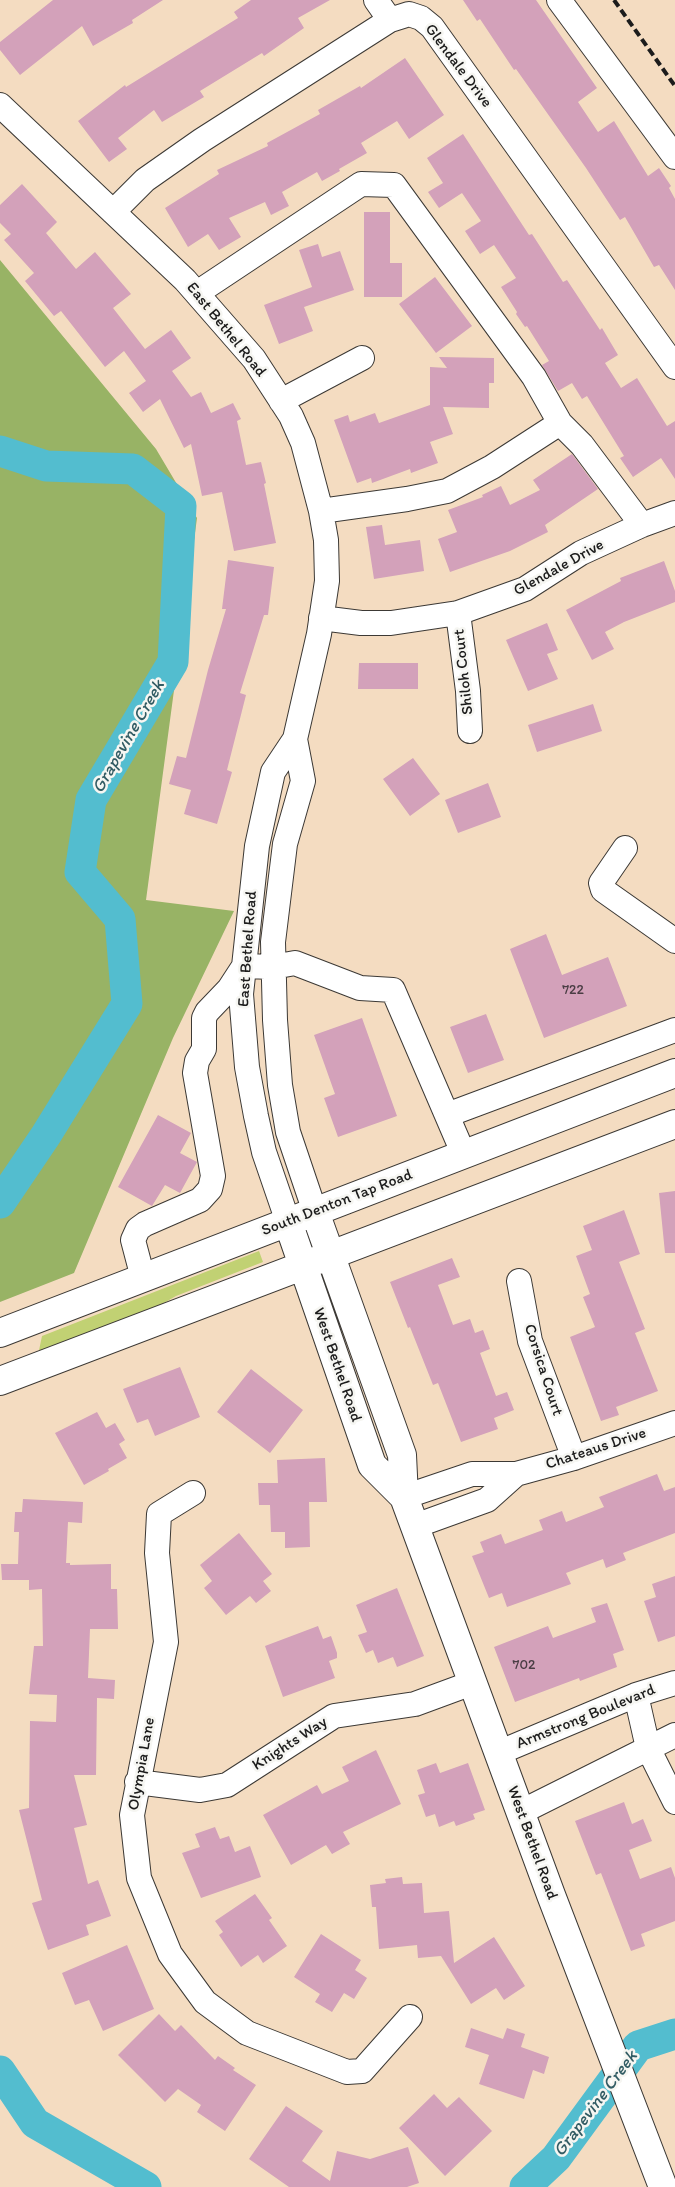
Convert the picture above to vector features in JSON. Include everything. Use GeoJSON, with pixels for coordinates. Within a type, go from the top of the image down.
{"type":"FeatureCollection","features":[{"type":"Feature","properties":{"kind":"main road","name":"South Denton Tap Road"},"geometry":{"type":"LineString","coordinates":[[0,1333],[675,1074]]}},
{"type":"Feature","properties":{"kind":"main road"},"geometry":{"type":"LineString","coordinates":[[0,1382],[675,1124]]}},
{"type":"Feature","properties":{"kind":"main road","name":"West Bethel Road"},"geometry":{"type":"LineString","coordinates":[[315,1212],[402,1455],[404,1497],[550,1895],[663,2187]]}},
{"type":"Feature","properties":{"kind":"main road","name":"West Bethel Road"},"geometry":{"type":"LineString","coordinates":[[288,1222],[333,1358],[372,1466],[404,1497]]}},
{"type":"Feature","properties":{"kind":"street"},"geometry":{"type":"LineString","coordinates":[[376,0],[390,20]]}},
{"type":"Feature","properties":{"kind":"street"},"geometry":{"type":"LineString","coordinates":[[559,0],[675,157]]}},
{"type":"Feature","properties":{"kind":"street","name":"Glendale Drive"},"geometry":{"type":"LineString","coordinates":[[113,212],[145,180],[202,140],[390,20],[408,14],[421,18],[432,27],[675,367]]}},
{"type":"Feature","properties":{"kind":"street","name":"East Bethel Road"},"geometry":{"type":"LineString","coordinates":[[0,105],[197,293],[254,359],[290,416],[303,443],[322,511],[326,540],[327,581],[321,618],[295,739],[273,772],[257,846],[241,994],[247,1067],[264,1152],[288,1222]]}},
{"type":"Feature","properties":{"kind":"street"},"geometry":{"type":"LineString","coordinates":[[197,293],[361,184],[394,185],[534,377],[560,423],[582,444],[642,525]]}},
{"type":"Feature","properties":{"kind":"street"},"geometry":{"type":"LineString","coordinates":[[281,401],[362,358]]}},
{"type":"Feature","properties":{"kind":"street"},"geometry":{"type":"LineString","coordinates":[[322,511],[407,500],[447,491],[492,467],[560,423]]}},
{"type":"Feature","properties":{"kind":"street","name":"Glendale Drive"},"geometry":{"type":"LineString","coordinates":[[321,618],[361,623],[391,623],[458,613],[524,590],[581,553],[642,525],[675,513]]}},
{"type":"Feature","properties":{"kind":"street","name":"Shiloh Court"},"geometry":{"type":"LineString","coordinates":[[458,613],[468,691],[470,731]]}},
{"type":"Feature","properties":{"kind":"street","name":"East Bethel Road"},"geometry":{"type":"LineString","coordinates":[[295,739],[303,781],[285,844],[273,942],[273,967],[278,1059],[288,1132],[315,1212]]}},
{"type":"Feature","properties":{"kind":"street"},"geometry":{"type":"LineString","coordinates":[[625,848],[601,883],[602,890],[675,941]]}},
{"type":"Feature","properties":{"kind":"street"},"geometry":{"type":"LineString","coordinates":[[143,1278],[133,1240],[138,1229],[145,1224],[200,1200],[210,1189],[213,1176],[195,1073],[197,1061],[204,1049],[204,1018],[207,1012],[229,989],[244,966],[273,967],[295,963],[360,988],[393,990],[464,1154]]}},
{"type":"Feature","properties":{"kind":"street"},"geometry":{"type":"LineString","coordinates":[[447,1115],[675,1030]]}},
{"type":"Feature","properties":{"kind":"street","name":"Corsica Court"},"geometry":{"type":"LineString","coordinates":[[519,1281],[530,1341],[574,1458]]}},
{"type":"Feature","properties":{"kind":"street","name":"Chateaus Drive"},"geometry":{"type":"LineString","coordinates":[[404,1497],[472,1474],[516,1474],[574,1458],[675,1423]]}},
{"type":"Feature","properties":{"kind":"street","name":"Chateaus Drive"},"geometry":{"type":"LineString","coordinates":[[415,1526],[488,1500],[516,1474]]}},
{"type":"Feature","properties":{"kind":"street","name":"Olympia Lane"},"geometry":{"type":"LineString","coordinates":[[193,1493],[159,1514],[157,1553],[166,1642],[132,1815],[139,1878],[170,1954],[205,2002],[248,2033],[347,2072],[362,2071],[410,2017]]}},
{"type":"Feature","properties":{"kind":"street","name":"Knights Way"},"geometry":{"type":"LineString","coordinates":[[137,1782],[200,1790],[227,1784],[334,1716],[415,1704],[472,1683]]}},
{"type":"Feature","properties":{"kind":"street","name":"Armstrong Boulevard"},"geometry":{"type":"LineString","coordinates":[[498,1753],[636,1694],[675,1683]]}},
{"type":"Feature","properties":{"kind":"street"},"geometry":{"type":"LineString","coordinates":[[636,1694],[648,1748],[675,1802]]}},
{"type":"Feature","properties":{"kind":"street"},"geometry":{"type":"LineString","coordinates":[[521,1812],[675,1735]]}},
{"type":"Feature","properties":{"kind":"green space"},"geometry":{"type":"Polygon","coordinates":[[[0,260],[156,449],[197,518],[146,900],[234,911],[173,1038],[74,1273],[0,1302],[0,260]]]}},
{"type":"Feature","properties":{"kind":"green space"},"geometry":{"type":"Polygon","coordinates":[[[259,1251],[263,1262],[176,1296],[150,1311],[38,1355],[42,1336],[259,1251]]]}},
{"type":"Feature","properties":{"kind":"building"},"geometry":{"type":"Polygon","coordinates":[[[53,0],[163,0],[132,20],[133,23],[93,46],[82,26],[20,75],[0,50],[0,42],[53,0]]]}},
{"type":"Feature","properties":{"kind":"building"},"geometry":{"type":"Polygon","coordinates":[[[251,0],[330,0],[298,18],[304,28],[264,56],[262,53],[200,91],[204,97],[162,122],[154,110],[118,138],[127,149],[109,162],[78,121],[125,85],[126,87],[238,18],[234,12],[251,0]]]}},
{"type":"Feature","properties":{"kind":"building"},"geometry":{"type":"Polygon","coordinates":[[[463,0],[536,0],[597,88],[578,102],[598,132],[614,121],[648,176],[659,168],[671,186],[669,188],[675,199],[675,290],[659,265],[654,267],[625,217],[620,220],[516,69],[514,70],[480,19],[477,21],[463,0]]]}},
{"type":"Feature","properties":{"kind":"building"},"geometry":{"type":"Polygon","coordinates":[[[405,58],[444,115],[409,139],[397,121],[361,143],[367,153],[339,169],[340,171],[322,181],[317,172],[282,192],[289,206],[271,215],[265,202],[229,218],[241,237],[219,250],[208,234],[188,247],[165,208],[219,174],[217,170],[268,146],[267,143],[320,114],[318,110],[360,86],[361,88],[405,58]]]}},
{"type":"Feature","properties":{"kind":"building"},"geometry":{"type":"Polygon","coordinates":[[[463,134],[529,235],[532,234],[563,282],[567,280],[600,330],[602,328],[618,355],[605,363],[621,388],[637,378],[667,426],[675,421],[675,479],[661,458],[633,477],[620,458],[624,456],[587,396],[582,399],[572,383],[558,391],[542,365],[549,361],[527,326],[525,327],[516,314],[517,312],[501,287],[516,278],[494,245],[480,254],[465,231],[481,221],[462,193],[439,208],[428,192],[443,183],[427,158],[463,134]]]}},
{"type":"Feature","properties":{"kind":"building"},"geometry":{"type":"Polygon","coordinates":[[[22,184],[57,222],[46,233],[76,269],[95,252],[131,294],[113,308],[145,349],[171,330],[191,358],[172,371],[191,397],[201,392],[211,413],[233,403],[241,419],[237,421],[246,465],[261,462],[276,543],[234,551],[222,492],[202,496],[191,444],[184,448],[160,399],[143,412],[129,393],[146,381],[124,351],[105,367],[61,311],[54,316],[25,281],[34,273],[4,240],[11,234],[0,223],[0,205],[22,184]]]}},
{"type":"Feature","properties":{"kind":"building"},"geometry":{"type":"Polygon","coordinates":[[[364,212],[390,212],[390,263],[402,263],[402,297],[364,297],[364,212]]]}},
{"type":"Feature","properties":{"kind":"building"},"geometry":{"type":"Polygon","coordinates":[[[318,244],[322,257],[340,251],[354,290],[304,307],[313,331],[279,344],[264,305],[312,287],[299,250],[318,244]]]}},
{"type":"Feature","properties":{"kind":"building"},"geometry":{"type":"Polygon","coordinates":[[[435,277],[472,326],[436,353],[399,304],[435,277]]]}},
{"type":"Feature","properties":{"kind":"building"},"geometry":{"type":"Polygon","coordinates":[[[439,357],[494,358],[494,383],[489,383],[489,408],[443,407],[453,434],[430,442],[438,463],[411,473],[410,469],[372,483],[371,478],[357,483],[334,420],[348,415],[350,422],[375,413],[379,423],[430,405],[430,367],[447,368],[439,357]]]}},
{"type":"Feature","properties":{"kind":"building"},"geometry":{"type":"Polygon","coordinates":[[[572,454],[598,489],[545,525],[548,532],[510,551],[450,572],[438,539],[457,532],[448,510],[483,497],[482,495],[501,486],[510,505],[540,490],[533,480],[572,454]]]}},
{"type":"Feature","properties":{"kind":"building"},"geometry":{"type":"Polygon","coordinates":[[[382,525],[385,545],[420,540],[424,571],[374,579],[366,527],[382,525]]]}},
{"type":"Feature","properties":{"kind":"building"},"geometry":{"type":"Polygon","coordinates":[[[228,560],[274,567],[268,615],[264,615],[240,693],[246,695],[227,770],[232,772],[217,824],[184,814],[191,790],[169,784],[177,756],[186,758],[208,670],[226,609],[222,609],[228,560]]]}},
{"type":"Feature","properties":{"kind":"building"},"geometry":{"type":"Polygon","coordinates":[[[664,561],[675,591],[675,602],[624,622],[605,632],[614,649],[592,660],[566,610],[621,581],[620,578],[664,561]]]}},
{"type":"Feature","properties":{"kind":"building"},"geometry":{"type":"Polygon","coordinates":[[[547,623],[558,650],[547,654],[558,679],[528,691],[506,640],[547,623]]]}},
{"type":"Feature","properties":{"kind":"building"},"geometry":{"type":"Polygon","coordinates":[[[359,663],[418,663],[418,689],[358,689],[359,663]]]}},
{"type":"Feature","properties":{"kind":"building"},"geometry":{"type":"Polygon","coordinates":[[[593,704],[602,731],[537,752],[528,725],[593,704]]]}},
{"type":"Feature","properties":{"kind":"building"},"geometry":{"type":"Polygon","coordinates":[[[413,758],[440,794],[410,816],[383,779],[413,758]]]}},
{"type":"Feature","properties":{"kind":"building"},"geometry":{"type":"Polygon","coordinates":[[[488,783],[501,817],[458,833],[445,800],[488,783]]]}},
{"type":"Feature","properties":{"kind":"building"},"geometry":{"type":"Polygon","coordinates":[[[546,934],[562,975],[608,957],[627,1006],[544,1038],[510,949],[546,934]]]}},
{"type":"Feature","properties":{"kind":"building"},"geometry":{"type":"Polygon","coordinates":[[[486,1014],[504,1060],[468,1073],[450,1027],[486,1014]]]}},
{"type":"Feature","properties":{"kind":"building"},"geometry":{"type":"Polygon","coordinates":[[[362,1018],[397,1116],[338,1137],[324,1098],[335,1094],[314,1035],[362,1018]]]}},
{"type":"Feature","properties":{"kind":"building"},"geometry":{"type":"Polygon","coordinates":[[[158,1115],[191,1133],[180,1153],[197,1162],[180,1193],[165,1185],[152,1206],[118,1187],[158,1115]]]}},
{"type":"Feature","properties":{"kind":"building"},"geometry":{"type":"Polygon","coordinates":[[[675,1191],[675,1253],[665,1253],[659,1193],[675,1191]]]}},
{"type":"Feature","properties":{"kind":"building"},"geometry":{"type":"Polygon","coordinates":[[[624,1210],[640,1254],[619,1262],[645,1329],[635,1333],[658,1391],[616,1407],[619,1415],[601,1421],[570,1337],[595,1327],[583,1297],[590,1294],[576,1256],[592,1250],[583,1226],[624,1210]]]}},
{"type":"Feature","properties":{"kind":"building"},"geometry":{"type":"Polygon","coordinates":[[[452,1258],[460,1277],[438,1285],[453,1325],[470,1319],[475,1333],[483,1330],[490,1349],[480,1353],[496,1396],[507,1392],[514,1410],[494,1418],[498,1429],[461,1442],[438,1383],[433,1385],[390,1282],[452,1258]]]}},
{"type":"Feature","properties":{"kind":"building"},"geometry":{"type":"Polygon","coordinates":[[[180,1367],[200,1417],[155,1436],[148,1419],[137,1423],[123,1389],[180,1367]]]}},
{"type":"Feature","properties":{"kind":"building"},"geometry":{"type":"Polygon","coordinates":[[[251,1369],[303,1410],[270,1453],[217,1412],[251,1369]]]}},
{"type":"Feature","properties":{"kind":"building"},"geometry":{"type":"Polygon","coordinates":[[[97,1412],[106,1428],[115,1423],[125,1440],[119,1444],[127,1458],[84,1485],[55,1433],[97,1412]]]}},
{"type":"Feature","properties":{"kind":"building"},"geometry":{"type":"Polygon","coordinates":[[[325,1458],[327,1502],[309,1502],[310,1547],[285,1548],[285,1532],[271,1532],[270,1505],[259,1505],[258,1483],[278,1483],[277,1460],[325,1458]]]}},
{"type":"Feature","properties":{"kind":"building"},"geometry":{"type":"Polygon","coordinates":[[[657,1474],[664,1491],[675,1487],[675,1533],[623,1553],[626,1560],[606,1568],[603,1559],[566,1573],[571,1584],[507,1607],[502,1593],[489,1598],[472,1556],[484,1552],[480,1542],[501,1534],[505,1544],[543,1530],[539,1520],[562,1511],[566,1522],[604,1507],[599,1497],[657,1474]]]}},
{"type":"Feature","properties":{"kind":"building"},"geometry":{"type":"Polygon","coordinates":[[[23,1499],[83,1502],[82,1523],[68,1522],[66,1563],[70,1563],[70,1565],[111,1564],[111,1589],[117,1589],[118,1629],[90,1629],[88,1678],[115,1680],[114,1699],[97,1698],[96,1775],[74,1775],[87,1825],[74,1828],[88,1884],[98,1880],[111,1916],[86,1925],[89,1935],[48,1950],[32,1903],[42,1900],[19,1810],[29,1808],[30,1721],[56,1722],[57,1695],[29,1694],[34,1646],[43,1646],[42,1589],[29,1590],[29,1580],[2,1580],[1,1564],[18,1564],[19,1532],[14,1532],[15,1512],[22,1512],[23,1499]]]}},
{"type":"Feature","properties":{"kind":"building"},"geometry":{"type":"Polygon","coordinates":[[[239,1533],[272,1574],[263,1581],[271,1591],[256,1603],[250,1596],[226,1615],[204,1588],[212,1581],[200,1565],[239,1533]]]}},
{"type":"Feature","properties":{"kind":"building"},"geometry":{"type":"Polygon","coordinates":[[[675,1576],[675,1636],[658,1642],[644,1601],[656,1597],[652,1584],[675,1576]]]}},
{"type":"Feature","properties":{"kind":"building"},"geometry":{"type":"Polygon","coordinates":[[[397,1588],[424,1656],[397,1667],[393,1657],[378,1663],[373,1650],[366,1653],[358,1635],[367,1632],[356,1605],[397,1588]]]}},
{"type":"Feature","properties":{"kind":"building"},"geometry":{"type":"Polygon","coordinates":[[[607,1603],[624,1650],[613,1654],[617,1667],[580,1681],[579,1678],[515,1702],[494,1647],[548,1626],[553,1638],[596,1622],[591,1608],[607,1603]]]}},
{"type":"Feature","properties":{"kind":"building"},"geometry":{"type":"Polygon","coordinates":[[[318,1626],[323,1639],[331,1636],[337,1653],[337,1658],[329,1661],[335,1678],[283,1697],[265,1646],[318,1626]]]}},
{"type":"Feature","properties":{"kind":"building"},"geometry":{"type":"Polygon","coordinates":[[[376,1750],[401,1804],[343,1832],[350,1844],[332,1854],[326,1845],[291,1865],[263,1815],[317,1785],[322,1794],[349,1781],[342,1767],[376,1750]]]}},
{"type":"Feature","properties":{"kind":"building"},"geometry":{"type":"Polygon","coordinates":[[[436,1763],[440,1773],[468,1763],[485,1810],[473,1814],[475,1819],[456,1826],[454,1821],[439,1827],[435,1814],[426,1817],[418,1795],[425,1793],[417,1770],[436,1763]]]}},
{"type":"Feature","properties":{"kind":"building"},"geometry":{"type":"Polygon","coordinates":[[[624,1802],[632,1824],[643,1819],[652,1841],[629,1850],[640,1879],[671,1867],[675,1878],[675,1921],[641,1934],[645,1946],[631,1951],[601,1873],[596,1875],[575,1821],[624,1802]]]}},
{"type":"Feature","properties":{"kind":"building"},"geometry":{"type":"Polygon","coordinates":[[[215,1827],[220,1839],[229,1836],[235,1852],[250,1846],[261,1877],[201,1898],[182,1853],[200,1847],[195,1834],[215,1827]]]}},
{"type":"Feature","properties":{"kind":"building"},"geometry":{"type":"Polygon","coordinates":[[[402,1877],[403,1884],[422,1883],[424,1913],[449,1911],[454,1963],[494,1937],[525,1986],[504,2000],[496,1988],[471,2004],[441,1956],[418,1958],[417,1945],[379,1949],[376,1907],[372,1907],[370,1885],[386,1883],[385,1879],[402,1877]]]}},
{"type":"Feature","properties":{"kind":"building"},"geometry":{"type":"Polygon","coordinates":[[[255,1894],[272,1918],[269,1920],[287,1946],[263,1963],[258,1955],[241,1967],[219,1935],[223,1932],[215,1921],[255,1894]]]}},
{"type":"Feature","properties":{"kind":"building"},"geometry":{"type":"Polygon","coordinates":[[[321,1934],[361,1960],[355,1970],[367,1978],[354,1999],[344,1993],[332,2012],[315,2002],[320,1994],[294,1977],[321,1934]]]}},
{"type":"Feature","properties":{"kind":"building"},"geometry":{"type":"Polygon","coordinates":[[[127,1945],[154,2009],[103,2031],[89,2000],[75,2005],[62,1973],[127,1945]]]}},
{"type":"Feature","properties":{"kind":"building"},"geometry":{"type":"Polygon","coordinates":[[[159,2014],[175,2031],[181,2025],[215,2060],[218,2056],[235,2068],[233,2070],[256,2085],[225,2131],[197,2112],[201,2105],[178,2089],[165,2102],[118,2055],[159,2014]]]}},
{"type":"Feature","properties":{"kind":"building"},"geometry":{"type":"Polygon","coordinates":[[[471,2028],[503,2039],[507,2028],[525,2034],[521,2047],[549,2057],[544,2074],[533,2070],[524,2099],[479,2084],[489,2055],[465,2047],[471,2028]]]}},
{"type":"Feature","properties":{"kind":"building"},"geometry":{"type":"Polygon","coordinates":[[[434,2094],[447,2108],[459,2097],[492,2131],[445,2176],[399,2128],[434,2094]]]}},
{"type":"Feature","properties":{"kind":"building"},"geometry":{"type":"Polygon","coordinates":[[[286,2106],[323,2131],[302,2161],[330,2181],[337,2151],[370,2159],[408,2147],[419,2183],[407,2187],[289,2187],[249,2159],[286,2106]]]}},
{"type":"Feature","properties":{"kind":"waterway","name":"Grapevine Creek"},"geometry":{"type":"LineString","coordinates":[[0,451],[46,466],[133,469],[181,506],[173,662],[91,800],[80,872],[120,919],[127,1004],[46,1135],[0,1203]]}},
{"type":"Feature","properties":{"kind":"waterway","name":"Grapevine Creek"},"geometry":{"type":"LineString","coordinates":[[525,2187],[556,2158],[638,2046],[675,2034]]}},
{"type":"Feature","properties":{"kind":"waterway","name":"Grapevine Creek"},"geometry":{"type":"LineString","coordinates":[[0,2071],[35,2123],[146,2187]]}},
{"type":"Feature","properties":{"kind":"railway"},"geometry":{"type":"LineString","coordinates":[[614,0],[675,86]]}}]}
